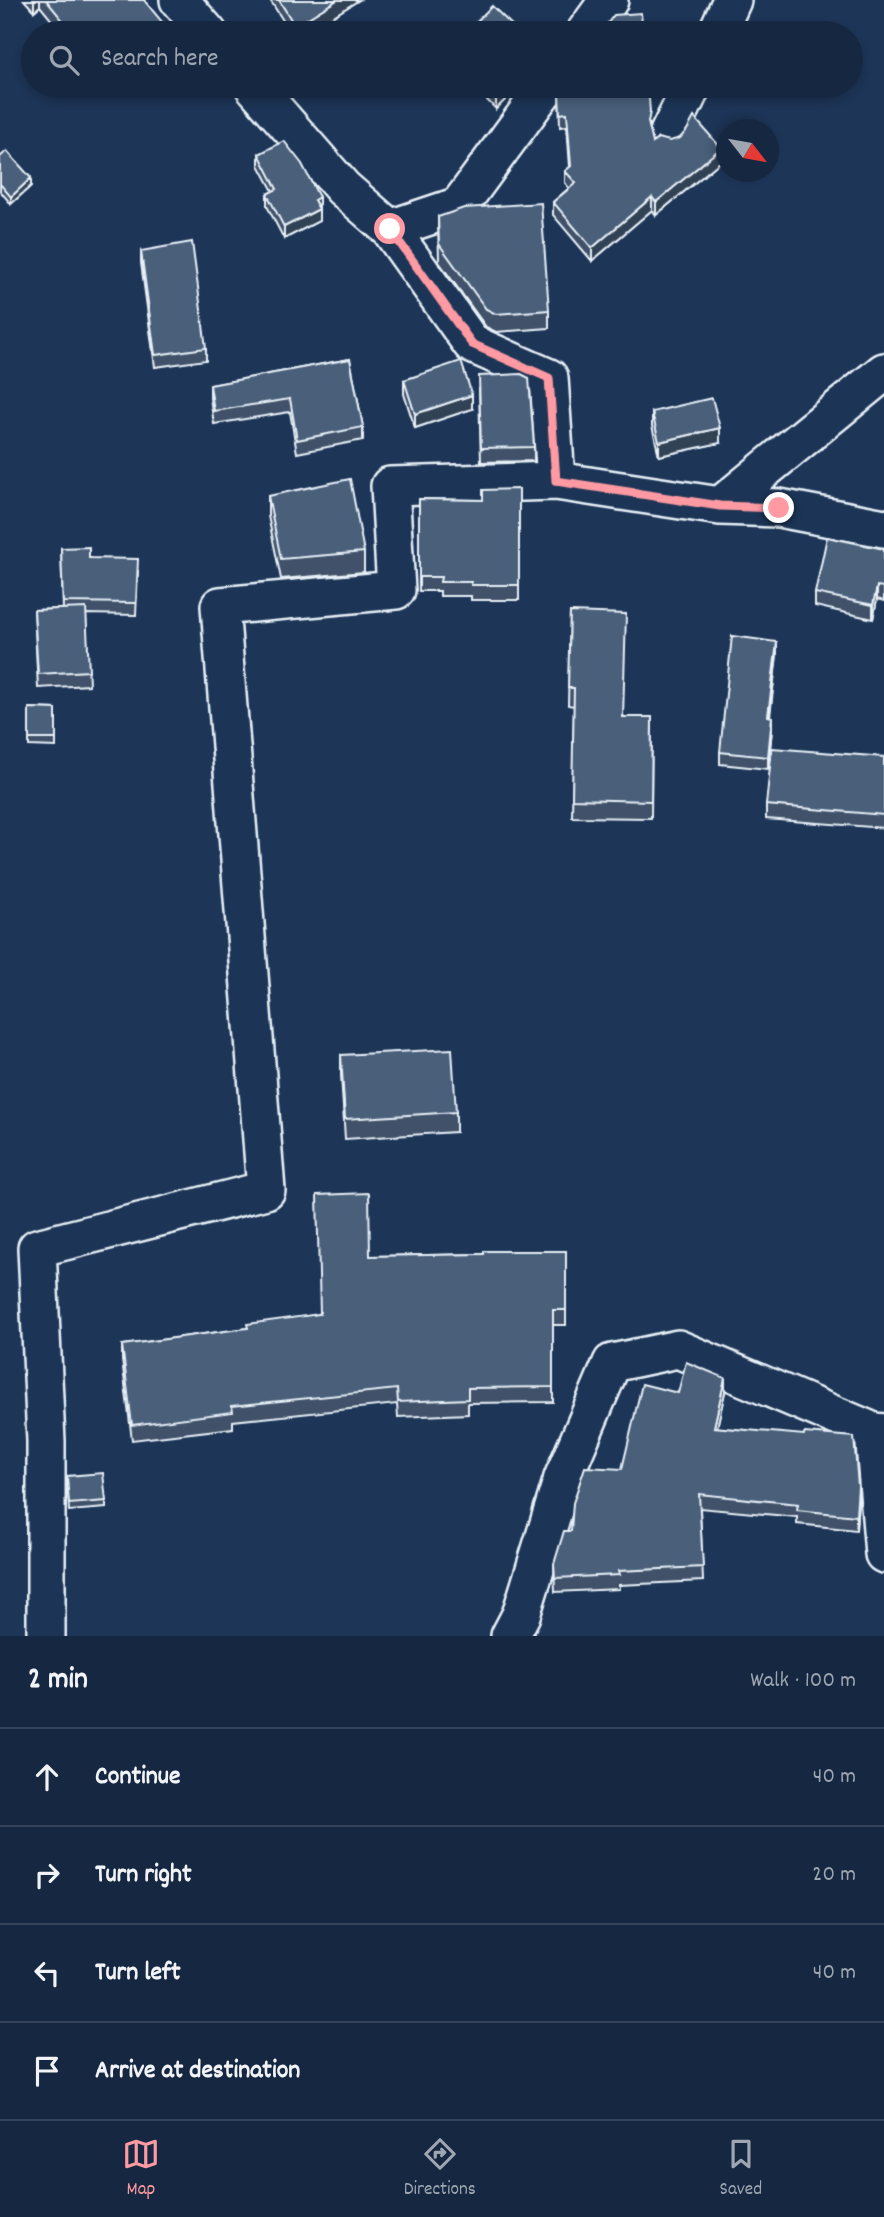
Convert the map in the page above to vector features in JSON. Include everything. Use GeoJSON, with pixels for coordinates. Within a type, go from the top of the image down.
{"type":"FeatureCollection","features":[{"type":"Feature","properties":{"kind":"street"},"geometry":{"type":"LineString","coordinates":[[178,0],[197,21]]}},
{"type":"Feature","properties":{"kind":"street"},"geometry":{"type":"LineString","coordinates":[[594,21],[609,0]]}},
{"type":"Feature","properties":{"kind":"street"},"geometry":{"type":"LineString","coordinates":[[722,21],[732,0]]}},
{"type":"Feature","properties":{"kind":"street"},"geometry":{"type":"LineString","coordinates":[[264,98],[343,188],[390,229],[472,344],[549,378],[556,481]]}},
{"type":"Feature","properties":{"kind":"street"},"geometry":{"type":"LineString","coordinates":[[390,229],[459,206],[538,98]]}},
{"type":"Feature","properties":{"kind":"street"},"geometry":{"type":"LineString","coordinates":[[669,133],[686,98]]}},
{"type":"Feature","properties":{"kind":"street"},"geometry":{"type":"LineString","coordinates":[[720,506],[876,387]]}},
{"type":"Feature","properties":{"kind":"street"},"geometry":{"type":"LineString","coordinates":[[46,1636],[46,1441],[37,1248],[266,1189],[220,606],[396,590],[390,486],[556,481],[720,506],[779,508],[884,528]]}},
{"type":"Feature","properties":{"kind":"street"},"geometry":{"type":"LineString","coordinates":[[510,1636],[521,1615],[563,1479],[612,1363],[678,1349],[879,1432],[884,1554]]}},
{"type":"Feature","properties":{"kind":"building"},"geometry":{"type":"Polygon","coordinates":[[[46,0],[144,0],[161,21],[63,21],[46,0]]]}},
{"type":"Feature","properties":{"kind":"building"},"geometry":{"type":"Polygon","coordinates":[[[279,0],[337,0],[303,21],[292,21],[279,0]]]}},
{"type":"Feature","properties":{"kind":"building"},"geometry":{"type":"Polygon","coordinates":[[[492,6],[508,21],[477,21],[492,6]]]}},
{"type":"Feature","properties":{"kind":"building"},"geometry":{"type":"Polygon","coordinates":[[[641,13],[642,21],[609,21],[614,15],[641,13]]]}},
{"type":"Feature","properties":{"kind":"building"},"geometry":{"type":"Polygon","coordinates":[[[559,98],[649,98],[648,122],[653,143],[658,138],[670,141],[680,138],[694,117],[716,142],[716,152],[656,202],[652,197],[592,248],[553,202],[576,183],[565,171],[571,166],[567,113],[560,114],[559,98]]]}},
{"type":"Feature","properties":{"kind":"building"},"geometry":{"type":"Polygon","coordinates":[[[284,141],[302,164],[319,197],[314,200],[319,209],[284,227],[267,194],[277,189],[259,154],[284,141]]]}},
{"type":"Feature","properties":{"kind":"building"},"geometry":{"type":"Polygon","coordinates":[[[7,151],[31,178],[11,197],[0,184],[0,157],[7,151]]]}},
{"type":"Feature","properties":{"kind":"building"},"geometry":{"type":"Polygon","coordinates":[[[541,203],[549,310],[496,314],[486,309],[439,244],[438,217],[464,208],[541,203]]]}},
{"type":"Feature","properties":{"kind":"building"},"geometry":{"type":"Polygon","coordinates":[[[192,242],[206,348],[155,355],[141,251],[192,242]]]}},
{"type":"Feature","properties":{"kind":"building"},"geometry":{"type":"Polygon","coordinates":[[[350,359],[363,427],[297,440],[290,399],[214,411],[210,385],[350,359]]]}},
{"type":"Feature","properties":{"kind":"building"},"geometry":{"type":"Polygon","coordinates":[[[461,361],[472,395],[415,414],[404,380],[461,361]]]}},
{"type":"Feature","properties":{"kind":"building"},"geometry":{"type":"Polygon","coordinates":[[[521,374],[529,378],[534,447],[481,448],[479,376],[521,374]]]}},
{"type":"Feature","properties":{"kind":"building"},"geometry":{"type":"Polygon","coordinates":[[[712,398],[720,428],[659,442],[652,412],[712,398]]]}},
{"type":"Feature","properties":{"kind":"building"},"geometry":{"type":"Polygon","coordinates":[[[350,479],[364,552],[281,559],[268,496],[350,479]]]}},
{"type":"Feature","properties":{"kind":"building"},"geometry":{"type":"Polygon","coordinates":[[[519,489],[519,585],[471,585],[471,582],[440,582],[441,577],[419,577],[419,499],[483,500],[483,490],[519,489]]]}},
{"type":"Feature","properties":{"kind":"building"},"geometry":{"type":"Polygon","coordinates":[[[827,537],[884,549],[884,587],[877,586],[873,605],[815,593],[827,537]]]}},
{"type":"Feature","properties":{"kind":"building"},"geometry":{"type":"Polygon","coordinates":[[[89,547],[89,558],[138,559],[136,603],[63,602],[61,548],[89,547]]]}},
{"type":"Feature","properties":{"kind":"building"},"geometry":{"type":"Polygon","coordinates":[[[86,608],[89,671],[38,674],[34,610],[86,608]]]}},
{"type":"Feature","properties":{"kind":"building"},"geometry":{"type":"Polygon","coordinates":[[[570,612],[626,614],[623,717],[652,717],[651,801],[572,799],[574,688],[568,688],[570,612]]]}},
{"type":"Feature","properties":{"kind":"building"},"geometry":{"type":"Polygon","coordinates":[[[732,636],[777,642],[768,716],[772,717],[768,757],[720,752],[732,636]]]}},
{"type":"Feature","properties":{"kind":"building"},"geometry":{"type":"Polygon","coordinates":[[[29,708],[56,709],[56,739],[29,739],[29,708]]]}},
{"type":"Feature","properties":{"kind":"building"},"geometry":{"type":"Polygon","coordinates":[[[772,748],[884,757],[884,815],[766,805],[772,748]]]}},
{"type":"Feature","properties":{"kind":"building"},"geometry":{"type":"Polygon","coordinates":[[[452,1049],[456,1112],[345,1119],[341,1055],[452,1049]]]}},
{"type":"Feature","properties":{"kind":"building"},"geometry":{"type":"Polygon","coordinates":[[[369,1193],[370,1256],[566,1251],[566,1310],[553,1310],[553,1387],[468,1388],[468,1399],[398,1402],[397,1389],[232,1406],[233,1412],[132,1425],[122,1345],[248,1328],[247,1324],[320,1314],[317,1195],[369,1193]]]}},
{"type":"Feature","properties":{"kind":"building"},"geometry":{"type":"Polygon","coordinates":[[[686,1362],[725,1378],[714,1427],[854,1437],[858,1486],[856,1516],[797,1510],[798,1504],[699,1494],[703,1567],[618,1571],[619,1575],[555,1578],[554,1564],[564,1531],[571,1531],[573,1503],[585,1467],[622,1469],[642,1384],[678,1393],[686,1362]]]}},
{"type":"Feature","properties":{"kind":"building"},"geometry":{"type":"Polygon","coordinates":[[[103,1473],[106,1501],[69,1504],[67,1476],[103,1473]]]}},
{"type":"Feature","properties":{"kind":"route"},"geometry":{"type":"LineString","coordinates":[[390,229],[472,344],[549,378],[556,481],[720,506],[779,508]]}}]}
